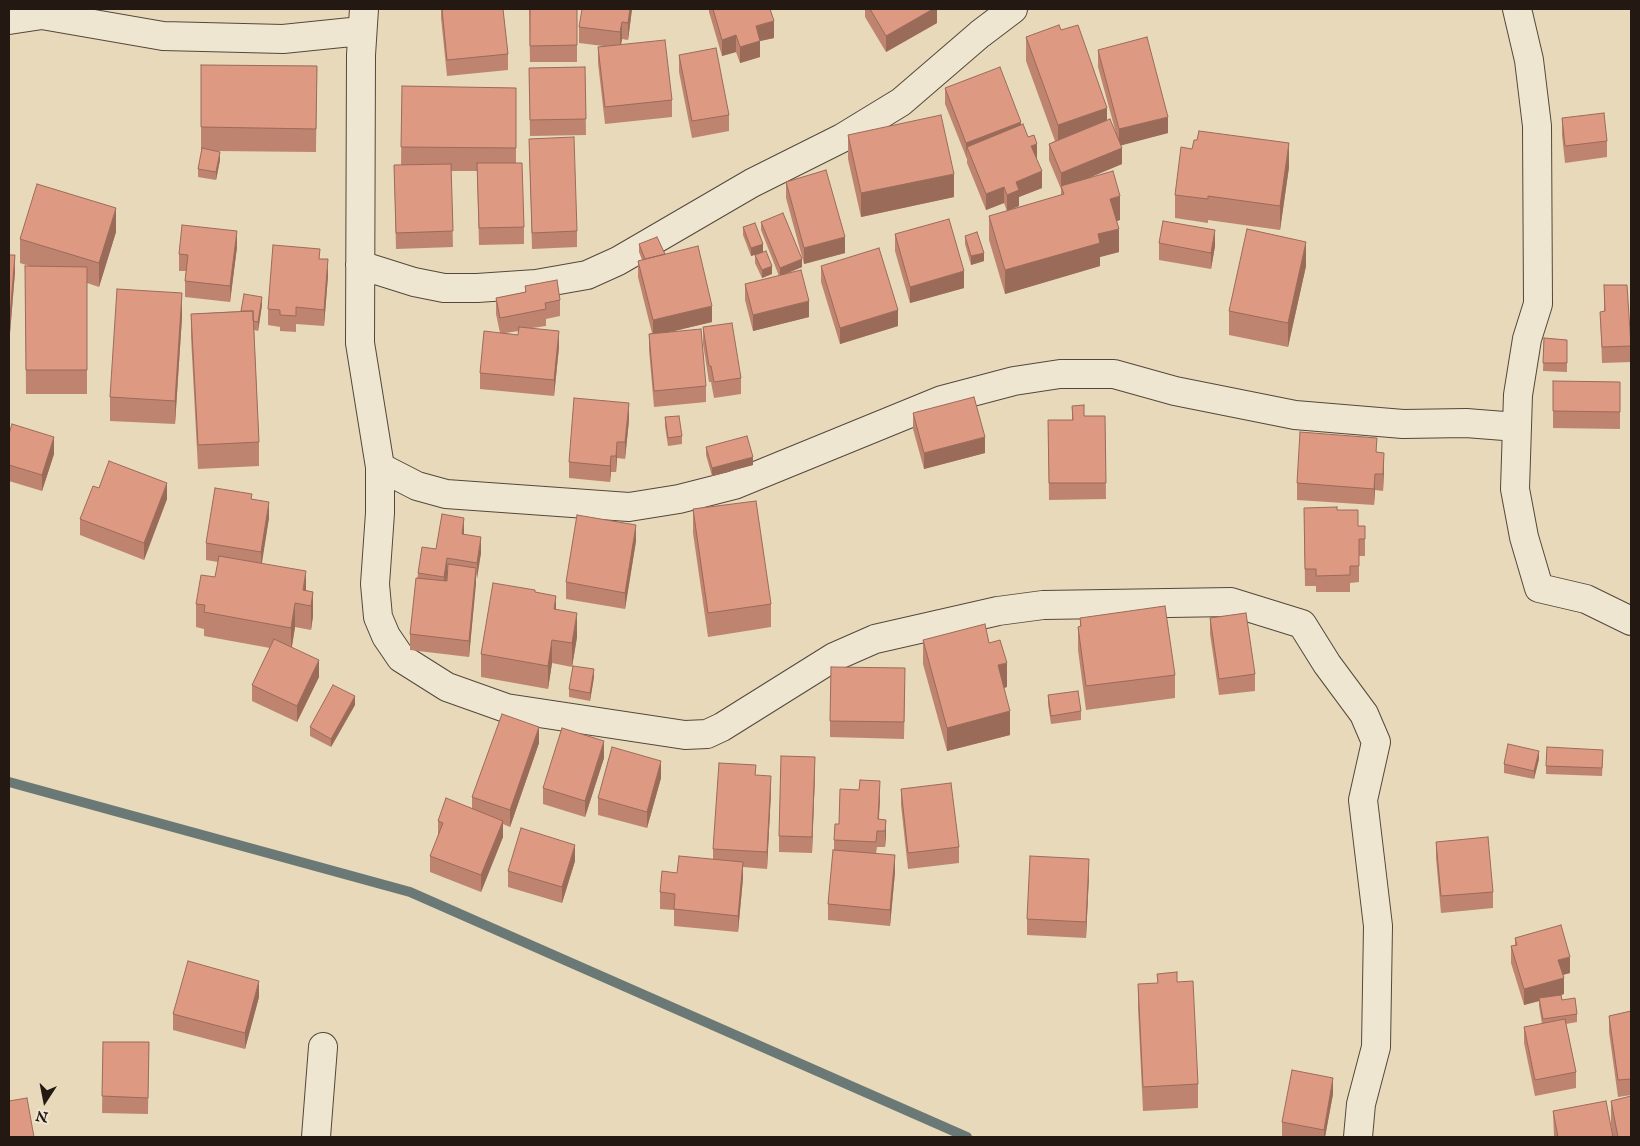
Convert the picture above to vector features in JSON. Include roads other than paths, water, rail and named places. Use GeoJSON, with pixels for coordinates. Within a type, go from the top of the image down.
{"type":"FeatureCollection","features":[{"type":"Feature","properties":{"kind":"street"},"geometry":{"type":"LineString","coordinates":[[360,265],[414,282],[444,288],[536,284],[587,275],[618,261],[752,183],[842,138],[901,102],[980,34],[1013,9]]}},
{"type":"Feature","properties":{"kind":"street"},"geometry":{"type":"LineString","coordinates":[[1516,9],[1529,60],[1537,126],[1538,304],[1527,339],[1518,395],[1515,489],[1524,536],[1539,588],[1586,599],[1631,621]]}},
{"type":"Feature","properties":{"kind":"street"},"geometry":{"type":"LineString","coordinates":[[9,20],[42,15],[164,36],[283,39],[362,20],[360,343],[380,466],[380,513],[375,584],[378,617],[386,636],[401,658],[446,687],[506,708],[686,735],[707,734],[722,728],[834,657],[875,639],[998,611],[1043,605],[1231,602],[1302,624],[1327,664],[1364,714],[1376,742],[1363,800],[1378,926],[1376,1048],[1361,1104],[1358,1137]]}},
{"type":"Feature","properties":{"kind":"street"},"geometry":{"type":"LineString","coordinates":[[380,466],[417,486],[446,494],[629,507],[679,499],[734,485],[942,400],[1014,380],[1060,374],[1114,374],[1175,391],[1295,415],[1403,424],[1466,423],[1517,427]]}},
{"type":"Feature","properties":{"kind":"street"},"geometry":{"type":"LineString","coordinates":[[316,1137],[323,1047]]}},
{"type":"Feature","properties":{"kind":"waterway"},"geometry":{"type":"LineString","coordinates":[[9,782],[410,892],[967,1137]]}}]}
